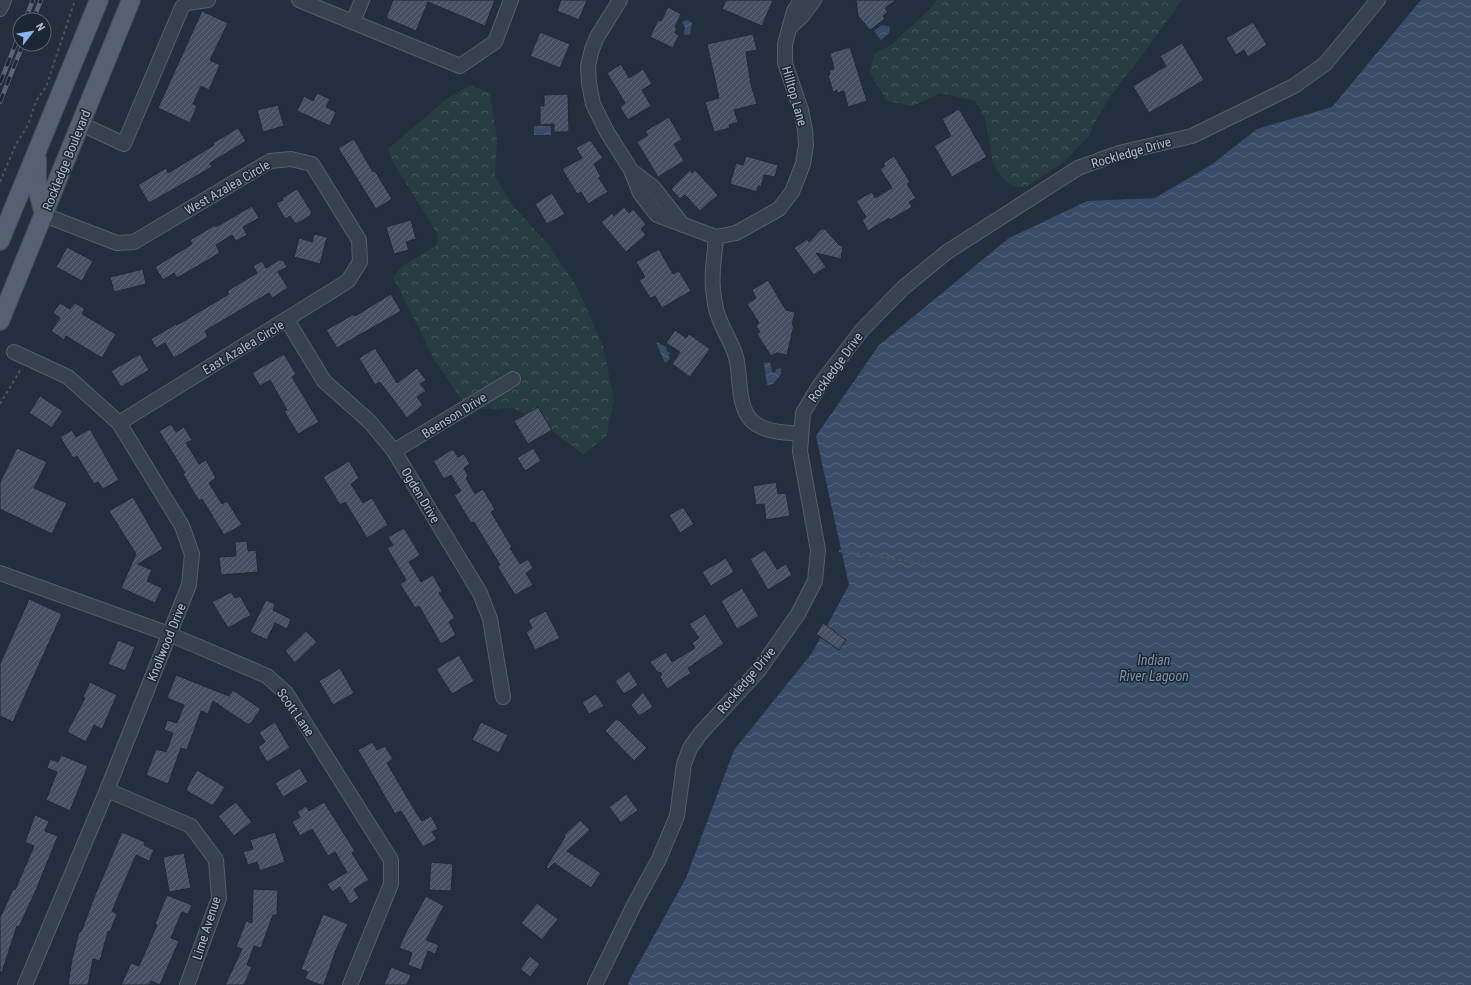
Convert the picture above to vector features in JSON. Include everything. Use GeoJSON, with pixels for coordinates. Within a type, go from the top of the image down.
{"type":"FeatureCollection","features":[{"type":"Feature","properties":{"kind":"main road"},"geometry":{"type":"LineString","coordinates":[[0,241],[99,0]]}},
{"type":"Feature","properties":{"kind":"main road","name":"Rockledge Boulevard"},"geometry":{"type":"LineString","coordinates":[[0,321],[131,0]]}},
{"type":"Feature","properties":{"kind":"main road"},"geometry":{"type":"LineString","coordinates":[[37,150],[37,188],[44,215]]}},
{"type":"Feature","properties":{"kind":"street"},"geometry":{"type":"LineString","coordinates":[[0,9],[4,0]]}},
{"type":"Feature","properties":{"kind":"street"},"geometry":{"type":"LineString","coordinates":[[81,124],[124,144],[182,7],[187,3],[208,0]]}},
{"type":"Feature","properties":{"kind":"street"},"geometry":{"type":"LineString","coordinates":[[299,0],[460,66],[495,42],[511,0]]}},
{"type":"Feature","properties":{"kind":"street"},"geometry":{"type":"LineString","coordinates":[[353,22],[362,0]]}},
{"type":"Feature","properties":{"kind":"street"},"geometry":{"type":"LineString","coordinates":[[620,0],[596,37],[588,66],[589,83],[593,104],[607,132],[631,170],[640,193],[657,215],[716,237],[713,273],[715,304],[719,318],[732,345],[736,358],[740,392],[745,410],[752,421],[765,429],[801,434]]}},
{"type":"Feature","properties":{"kind":"street","name":"Hilltop Lane"},"geometry":{"type":"LineString","coordinates":[[716,237],[736,233],[779,209],[792,192],[803,164],[806,145],[805,130],[801,110],[785,63],[785,44],[794,11],[801,0]]}},
{"type":"Feature","properties":{"kind":"street"},"geometry":{"type":"LineString","coordinates":[[790,27],[802,16],[814,0]]}},
{"type":"Feature","properties":{"kind":"street","name":"Rockledge Drive"},"geometry":{"type":"LineString","coordinates":[[595,985],[634,905],[659,860],[677,816],[684,764],[690,748],[700,734],[759,670],[798,614],[815,581],[818,550],[800,451],[803,413],[819,386],[862,330],[903,288],[947,252],[1078,168],[1119,153],[1192,136],[1294,86],[1325,64],[1378,0]]}},
{"type":"Feature","properties":{"kind":"street","name":"West Azalea Circle"},"geometry":{"type":"LineString","coordinates":[[44,215],[117,244],[134,242],[270,161],[291,159],[312,164],[359,240],[360,262]]}},
{"type":"Feature","properties":{"kind":"street","name":"East Azalea Circle"},"geometry":{"type":"LineString","coordinates":[[119,423],[348,281],[360,262]]}},
{"type":"Feature","properties":{"kind":"street","name":"Ogden Drive"},"geometry":{"type":"LineString","coordinates":[[287,320],[324,381],[370,422],[394,451],[480,593],[490,619],[503,697]]}},
{"type":"Feature","properties":{"kind":"street","name":"Knollwood Drive"},"geometry":{"type":"LineString","coordinates":[[14,352],[68,377],[119,423],[182,526],[192,554],[188,585],[107,790],[25,985]]}},
{"type":"Feature","properties":{"kind":"street","name":"Beenson Drive"},"geometry":{"type":"LineString","coordinates":[[394,451],[513,379]]}},
{"type":"Feature","properties":{"kind":"street","name":"Scott Lane"},"geometry":{"type":"LineString","coordinates":[[0,573],[169,634],[267,676],[286,693],[391,860],[391,884],[350,985]]}},
{"type":"Feature","properties":{"kind":"street","name":"Lime Avenue"},"geometry":{"type":"LineString","coordinates":[[107,790],[191,826],[216,860],[219,898],[187,985]]}},
{"type":"Feature","properties":{"kind":"path"},"geometry":{"type":"LineString","coordinates":[[0,182],[16,144],[28,125],[36,101],[46,86],[75,0]]}},
{"type":"Feature","properties":{"kind":"path"},"geometry":{"type":"LineString","coordinates":[[0,404],[27,358]]}},
{"type":"Feature","properties":{"kind":"path"},"geometry":{"type":"LineString","coordinates":[[839,552],[927,564]]}},
{"type":"Feature","properties":{"kind":"green space"},"geometry":{"type":"Polygon","coordinates":[[[937,0],[1182,0],[1111,95],[1094,124],[1089,136],[1064,162],[1026,187],[1015,187],[1006,182],[993,164],[986,122],[976,101],[941,93],[912,106],[887,101],[870,73],[874,54],[891,45],[930,9],[937,0]]]}},
{"type":"Feature","properties":{"kind":"green space"},"geometry":{"type":"Polygon","coordinates":[[[470,85],[490,93],[497,139],[495,176],[514,207],[548,244],[577,287],[603,346],[614,400],[606,437],[583,454],[547,427],[514,408],[475,409],[522,380],[516,370],[463,402],[434,359],[393,277],[402,266],[436,246],[438,235],[393,162],[388,149],[448,98],[470,85]]]}},
{"type":"Feature","properties":{"kind":"water","name":"Indian River Lagoon"},"geometry":{"type":"Polygon","coordinates":[[[1421,0],[1471,0],[1471,985],[628,985],[686,878],[734,750],[812,653],[849,585],[816,436],[879,345],[1009,238],[1087,201],[1155,198],[1211,165],[1257,129],[1332,107],[1421,0]]]}},
{"type":"Feature","properties":{"kind":"water"},"geometry":{"type":"Polygon","coordinates":[[[687,20],[692,23],[690,34],[685,35],[685,27],[682,22],[687,20]]]}},
{"type":"Feature","properties":{"kind":"water"},"geometry":{"type":"Polygon","coordinates":[[[882,25],[890,27],[889,33],[881,40],[874,31],[882,25]]]}},
{"type":"Feature","properties":{"kind":"water"},"geometry":{"type":"Polygon","coordinates":[[[534,126],[551,126],[551,135],[534,135],[534,126]]]}},
{"type":"Feature","properties":{"kind":"water"},"geometry":{"type":"Polygon","coordinates":[[[656,342],[666,347],[667,352],[671,353],[668,355],[670,359],[665,363],[656,342]]]}},
{"type":"Feature","properties":{"kind":"water"},"geometry":{"type":"Polygon","coordinates":[[[770,362],[772,372],[774,373],[776,369],[781,368],[781,374],[773,384],[767,385],[764,363],[770,362]]]}},
{"type":"Feature","properties":{"kind":"building"},"geometry":{"type":"Polygon","coordinates":[[[393,0],[495,0],[485,26],[428,2],[416,31],[386,18],[393,0]]]}},
{"type":"Feature","properties":{"kind":"building"},"geometry":{"type":"Polygon","coordinates":[[[561,0],[587,0],[579,20],[557,11],[561,0]]]}},
{"type":"Feature","properties":{"kind":"building"},"geometry":{"type":"Polygon","coordinates":[[[726,0],[773,0],[762,26],[722,9],[726,0]]]}},
{"type":"Feature","properties":{"kind":"building"},"geometry":{"type":"Polygon","coordinates":[[[856,0],[896,0],[885,8],[888,12],[883,16],[885,19],[870,30],[858,16],[856,0]]]}},
{"type":"Feature","properties":{"kind":"building"},"geometry":{"type":"Polygon","coordinates":[[[668,7],[681,14],[675,27],[677,28],[675,33],[679,35],[673,48],[650,37],[658,20],[661,21],[668,7]]]}},
{"type":"Feature","properties":{"kind":"building"},"geometry":{"type":"Polygon","coordinates":[[[202,11],[228,23],[210,60],[220,65],[209,90],[201,86],[193,104],[197,106],[190,123],[158,108],[202,11]]]}},
{"type":"Feature","properties":{"kind":"building"},"geometry":{"type":"Polygon","coordinates":[[[1253,22],[1267,45],[1248,57],[1244,50],[1236,55],[1226,38],[1253,22]]]}},
{"type":"Feature","properties":{"kind":"building"},"geometry":{"type":"Polygon","coordinates":[[[540,32],[570,44],[560,68],[530,56],[540,32]]]}},
{"type":"Feature","properties":{"kind":"building"},"geometry":{"type":"Polygon","coordinates":[[[753,34],[757,50],[746,52],[751,85],[757,104],[734,110],[738,122],[729,125],[730,128],[714,132],[705,102],[719,98],[707,44],[753,34]]]}},
{"type":"Feature","properties":{"kind":"building"},"geometry":{"type":"Polygon","coordinates":[[[1182,43],[1204,80],[1149,113],[1133,86],[1166,66],[1160,56],[1182,43]]]}},
{"type":"Feature","properties":{"kind":"building"},"geometry":{"type":"Polygon","coordinates":[[[850,47],[867,101],[848,107],[844,91],[837,93],[837,90],[833,92],[828,75],[830,75],[829,70],[834,69],[830,53],[850,47]]]}},
{"type":"Feature","properties":{"kind":"building"},"geometry":{"type":"Polygon","coordinates":[[[621,64],[629,78],[643,69],[652,84],[642,90],[651,106],[628,120],[620,107],[625,103],[607,73],[621,64]]]}},
{"type":"Feature","properties":{"kind":"building"},"geometry":{"type":"Polygon","coordinates":[[[317,93],[330,99],[326,107],[336,112],[330,126],[297,111],[304,96],[313,101],[317,93]]]}},
{"type":"Feature","properties":{"kind":"building"},"geometry":{"type":"Polygon","coordinates":[[[568,94],[569,132],[554,132],[554,124],[540,125],[540,106],[544,106],[544,95],[568,94]]]}},
{"type":"Feature","properties":{"kind":"building"},"geometry":{"type":"Polygon","coordinates":[[[278,105],[284,126],[263,132],[257,110],[278,105]]]}},
{"type":"Feature","properties":{"kind":"building"},"geometry":{"type":"Polygon","coordinates":[[[959,109],[987,157],[952,177],[934,146],[951,136],[942,119],[959,109]]]}},
{"type":"Feature","properties":{"kind":"building"},"geometry":{"type":"Polygon","coordinates":[[[669,117],[682,140],[674,144],[684,161],[658,177],[637,142],[648,135],[645,131],[669,117]]]}},
{"type":"Feature","properties":{"kind":"building"},"geometry":{"type":"Polygon","coordinates":[[[238,128],[246,141],[210,163],[212,167],[149,203],[138,185],[166,168],[168,173],[214,145],[213,143],[238,128]]]}},
{"type":"Feature","properties":{"kind":"building"},"geometry":{"type":"Polygon","coordinates":[[[354,139],[373,172],[375,171],[392,199],[376,209],[338,148],[354,139]]]}},
{"type":"Feature","properties":{"kind":"building"},"geometry":{"type":"Polygon","coordinates":[[[588,141],[591,141],[603,158],[594,164],[601,177],[599,178],[608,192],[588,204],[581,192],[577,194],[562,169],[582,158],[576,148],[588,141]]]}},
{"type":"Feature","properties":{"kind":"building"},"geometry":{"type":"Polygon","coordinates":[[[746,156],[778,165],[775,177],[764,175],[761,187],[758,186],[757,192],[730,184],[736,163],[743,165],[746,156]]]}},
{"type":"Feature","properties":{"kind":"building"},"geometry":{"type":"Polygon","coordinates":[[[894,156],[910,182],[907,184],[916,198],[909,202],[912,207],[890,220],[889,218],[868,231],[862,220],[866,217],[856,201],[872,192],[875,198],[892,188],[880,169],[885,166],[883,163],[894,156]]]}},
{"type":"Feature","properties":{"kind":"building"},"geometry":{"type":"Polygon","coordinates":[[[690,170],[692,173],[695,170],[718,195],[700,211],[685,195],[680,199],[671,189],[690,170]]]}},
{"type":"Feature","properties":{"kind":"building"},"geometry":{"type":"Polygon","coordinates":[[[297,189],[311,211],[311,215],[298,223],[295,223],[290,216],[285,219],[276,203],[283,200],[282,198],[297,189]]]}},
{"type":"Feature","properties":{"kind":"building"},"geometry":{"type":"Polygon","coordinates":[[[552,193],[565,214],[547,224],[535,204],[552,193]]]}},
{"type":"Feature","properties":{"kind":"building"},"geometry":{"type":"Polygon","coordinates":[[[252,206],[259,218],[243,227],[247,235],[236,241],[232,235],[216,245],[220,253],[177,278],[174,273],[163,280],[155,267],[192,244],[190,240],[252,206]]]}},
{"type":"Feature","properties":{"kind":"building"},"geometry":{"type":"Polygon","coordinates":[[[624,207],[629,213],[633,209],[646,224],[641,229],[646,235],[626,252],[601,222],[612,213],[614,216],[624,207]]]}},
{"type":"Feature","properties":{"kind":"building"},"geometry":{"type":"Polygon","coordinates":[[[411,220],[416,239],[406,242],[409,250],[394,254],[386,227],[411,220]]]}},
{"type":"Feature","properties":{"kind":"building"},"geometry":{"type":"Polygon","coordinates":[[[821,229],[825,229],[839,245],[843,246],[841,259],[816,253],[826,267],[814,275],[794,248],[807,239],[809,242],[821,229]]]}},
{"type":"Feature","properties":{"kind":"building"},"geometry":{"type":"Polygon","coordinates":[[[314,234],[327,237],[320,264],[294,257],[299,238],[312,242],[314,234]]]}},
{"type":"Feature","properties":{"kind":"building"},"geometry":{"type":"Polygon","coordinates":[[[67,247],[93,261],[82,281],[56,267],[67,247]]]}},
{"type":"Feature","properties":{"kind":"building"},"geometry":{"type":"Polygon","coordinates":[[[659,249],[673,274],[679,271],[691,291],[662,308],[655,296],[650,298],[639,280],[645,277],[636,262],[659,249]]]}},
{"type":"Feature","properties":{"kind":"building"},"geometry":{"type":"Polygon","coordinates":[[[279,260],[283,260],[287,267],[278,272],[288,288],[272,298],[269,293],[205,331],[208,337],[174,358],[165,343],[156,348],[151,339],[229,294],[227,291],[257,273],[253,266],[262,261],[266,268],[279,260]]]}},
{"type":"Feature","properties":{"kind":"building"},"geometry":{"type":"Polygon","coordinates":[[[143,269],[146,284],[114,292],[110,277],[143,269]]]}},
{"type":"Feature","properties":{"kind":"building"},"geometry":{"type":"Polygon","coordinates":[[[768,280],[786,310],[795,312],[792,325],[794,325],[787,355],[776,353],[771,356],[757,334],[760,332],[756,326],[759,323],[747,304],[756,298],[752,290],[768,280]]]}},
{"type":"Feature","properties":{"kind":"building"},"geometry":{"type":"Polygon","coordinates":[[[391,294],[401,311],[337,348],[326,330],[354,314],[355,316],[391,294]]]}},
{"type":"Feature","properties":{"kind":"building"},"geometry":{"type":"Polygon","coordinates":[[[60,303],[70,309],[75,303],[85,309],[82,314],[116,334],[102,358],[66,336],[64,340],[51,331],[60,318],[53,313],[60,303]]]}},
{"type":"Feature","properties":{"kind":"building"},"geometry":{"type":"Polygon","coordinates":[[[675,330],[686,338],[689,334],[710,349],[690,377],[672,364],[680,352],[666,343],[675,330]]]}},
{"type":"Feature","properties":{"kind":"building"},"geometry":{"type":"Polygon","coordinates":[[[375,348],[397,383],[417,368],[426,380],[420,384],[426,391],[417,397],[423,405],[407,418],[380,382],[375,385],[359,358],[375,348]]]}},
{"type":"Feature","properties":{"kind":"building"},"geometry":{"type":"Polygon","coordinates":[[[140,354],[149,370],[121,387],[111,371],[140,354]]]}},
{"type":"Feature","properties":{"kind":"building"},"geometry":{"type":"Polygon","coordinates":[[[284,354],[296,374],[292,377],[319,422],[298,434],[284,411],[287,410],[270,380],[260,386],[252,373],[284,354]]]}},
{"type":"Feature","properties":{"kind":"building"},"geometry":{"type":"Polygon","coordinates":[[[40,396],[63,411],[52,428],[29,413],[40,396]]]}},
{"type":"Feature","properties":{"kind":"building"},"geometry":{"type":"Polygon","coordinates":[[[538,407],[552,430],[528,444],[514,421],[538,407]]]}},
{"type":"Feature","properties":{"kind":"building"},"geometry":{"type":"Polygon","coordinates":[[[171,424],[176,432],[184,427],[192,440],[186,443],[199,464],[206,460],[216,478],[209,483],[222,504],[227,501],[242,525],[224,535],[202,499],[199,501],[183,474],[185,473],[159,431],[171,424]]]}},
{"type":"Feature","properties":{"kind":"building"},"geometry":{"type":"Polygon","coordinates":[[[90,429],[119,480],[103,489],[98,482],[94,484],[77,456],[73,458],[60,437],[72,430],[76,437],[90,429]]]}},
{"type":"Feature","properties":{"kind":"building"},"geometry":{"type":"Polygon","coordinates":[[[17,448],[47,462],[34,488],[67,503],[52,534],[0,509],[0,482],[17,448]]]}},
{"type":"Feature","properties":{"kind":"building"},"geometry":{"type":"Polygon","coordinates":[[[533,448],[541,461],[525,471],[517,458],[533,448]]]}},
{"type":"Feature","properties":{"kind":"building"},"geometry":{"type":"Polygon","coordinates":[[[453,449],[458,457],[464,454],[470,464],[464,468],[468,476],[466,478],[475,494],[483,489],[495,509],[491,512],[512,547],[510,548],[520,564],[528,559],[533,568],[526,573],[533,585],[515,595],[497,566],[500,565],[474,522],[471,523],[454,495],[461,491],[451,475],[444,479],[433,461],[453,449]]]}},
{"type":"Feature","properties":{"kind":"building"},"geometry":{"type":"Polygon","coordinates":[[[349,461],[359,478],[351,484],[363,503],[372,498],[388,525],[367,538],[345,502],[340,505],[323,477],[349,461]]]}},
{"type":"Feature","properties":{"kind":"building"},"geometry":{"type":"Polygon","coordinates":[[[776,482],[778,494],[786,493],[790,516],[766,520],[764,504],[756,505],[753,486],[776,482]]]}},
{"type":"Feature","properties":{"kind":"building"},"geometry":{"type":"Polygon","coordinates":[[[133,497],[163,549],[138,564],[152,570],[147,581],[162,588],[155,603],[121,588],[136,554],[109,511],[133,497]]]}},
{"type":"Feature","properties":{"kind":"building"},"geometry":{"type":"Polygon","coordinates":[[[683,507],[694,524],[680,533],[669,515],[683,507]]]}},
{"type":"Feature","properties":{"kind":"building"},"geometry":{"type":"Polygon","coordinates":[[[404,528],[420,555],[409,562],[421,582],[433,575],[442,591],[439,593],[455,618],[449,622],[456,635],[441,644],[419,606],[415,608],[400,584],[406,580],[387,548],[393,545],[388,537],[404,528]]]}},
{"type":"Feature","properties":{"kind":"building"},"geometry":{"type":"Polygon","coordinates":[[[247,541],[248,551],[256,550],[258,572],[221,575],[219,557],[236,556],[235,542],[247,541]]]}},
{"type":"Feature","properties":{"kind":"building"},"geometry":{"type":"Polygon","coordinates":[[[765,550],[777,569],[786,564],[792,575],[768,590],[750,559],[765,550]]]}},
{"type":"Feature","properties":{"kind":"building"},"geometry":{"type":"Polygon","coordinates":[[[726,558],[734,572],[711,586],[702,572],[726,558]]]}},
{"type":"Feature","properties":{"kind":"building"},"geometry":{"type":"Polygon","coordinates":[[[742,588],[759,616],[737,629],[721,601],[742,588]]]}},
{"type":"Feature","properties":{"kind":"building"},"geometry":{"type":"Polygon","coordinates":[[[231,592],[235,598],[240,596],[251,615],[228,628],[212,602],[231,592]]]}},
{"type":"Feature","properties":{"kind":"building"},"geometry":{"type":"Polygon","coordinates":[[[29,599],[62,614],[13,722],[0,716],[0,664],[29,599]]]}},
{"type":"Feature","properties":{"kind":"building"},"geometry":{"type":"Polygon","coordinates":[[[266,600],[275,604],[273,610],[291,619],[287,629],[275,623],[267,640],[250,632],[266,600]]]}},
{"type":"Feature","properties":{"kind":"building"},"geometry":{"type":"Polygon","coordinates":[[[546,611],[560,638],[535,650],[526,632],[532,628],[528,620],[546,611]]]}},
{"type":"Feature","properties":{"kind":"building"},"geometry":{"type":"Polygon","coordinates":[[[705,614],[724,644],[688,668],[691,673],[667,689],[660,677],[662,674],[660,672],[658,673],[650,662],[666,652],[672,662],[695,648],[692,643],[699,638],[689,624],[705,614]]]}},
{"type":"Feature","properties":{"kind":"building"},"geometry":{"type":"Polygon","coordinates":[[[823,623],[846,640],[839,650],[816,634],[823,623]]]}},
{"type":"Feature","properties":{"kind":"building"},"geometry":{"type":"Polygon","coordinates":[[[306,631],[317,642],[295,663],[285,651],[306,631]]]}},
{"type":"Feature","properties":{"kind":"building"},"geometry":{"type":"Polygon","coordinates":[[[118,640],[135,647],[125,671],[108,664],[118,640]]]}},
{"type":"Feature","properties":{"kind":"building"},"geometry":{"type":"Polygon","coordinates":[[[459,655],[474,681],[452,694],[436,669],[459,655]]]}},
{"type":"Feature","properties":{"kind":"building"},"geometry":{"type":"Polygon","coordinates":[[[340,668],[354,693],[333,705],[319,681],[340,668]]]}},
{"type":"Feature","properties":{"kind":"building"},"geometry":{"type":"Polygon","coordinates":[[[629,671],[638,685],[624,694],[615,681],[629,671]]]}},
{"type":"Feature","properties":{"kind":"building"},"geometry":{"type":"Polygon","coordinates":[[[176,675],[229,696],[233,690],[261,709],[250,724],[247,724],[213,701],[208,714],[201,711],[187,750],[181,748],[168,784],[146,775],[156,749],[166,752],[173,733],[164,730],[167,720],[177,723],[184,705],[167,698],[176,675]]]}},
{"type":"Feature","properties":{"kind":"building"},"geometry":{"type":"Polygon","coordinates":[[[90,682],[117,695],[102,729],[94,725],[86,742],[67,732],[85,698],[83,697],[90,682]]]}},
{"type":"Feature","properties":{"kind":"building"},"geometry":{"type":"Polygon","coordinates":[[[643,692],[653,707],[639,716],[631,705],[643,692]]]}},
{"type":"Feature","properties":{"kind":"building"},"geometry":{"type":"Polygon","coordinates":[[[596,694],[604,706],[589,714],[582,702],[596,694]]]}},
{"type":"Feature","properties":{"kind":"building"},"geometry":{"type":"Polygon","coordinates":[[[617,718],[617,720],[619,720],[647,748],[634,761],[605,731],[617,718]]]}},
{"type":"Feature","properties":{"kind":"building"},"geometry":{"type":"Polygon","coordinates":[[[275,722],[290,748],[267,762],[258,747],[265,742],[259,732],[275,722]]]}},
{"type":"Feature","properties":{"kind":"building"},"geometry":{"type":"Polygon","coordinates":[[[481,722],[508,735],[499,753],[472,740],[481,722]]]}},
{"type":"Feature","properties":{"kind":"building"},"geometry":{"type":"Polygon","coordinates":[[[372,742],[377,750],[385,746],[393,759],[387,763],[422,821],[431,816],[438,829],[432,832],[437,839],[423,847],[401,811],[395,814],[358,750],[372,742]]]}},
{"type":"Feature","properties":{"kind":"building"},"geometry":{"type":"Polygon","coordinates":[[[61,755],[88,766],[70,811],[46,800],[57,772],[47,768],[50,759],[58,762],[61,755]]]}},
{"type":"Feature","properties":{"kind":"building"},"geometry":{"type":"Polygon","coordinates":[[[300,768],[308,782],[283,797],[275,783],[300,768]]]}},
{"type":"Feature","properties":{"kind":"building"},"geometry":{"type":"Polygon","coordinates":[[[197,770],[225,787],[213,806],[187,791],[187,787],[197,770]]]}},
{"type":"Feature","properties":{"kind":"building"},"geometry":{"type":"Polygon","coordinates":[[[626,794],[638,810],[621,823],[609,807],[626,794]]]}},
{"type":"Feature","properties":{"kind":"building"},"geometry":{"type":"Polygon","coordinates":[[[236,802],[252,822],[234,836],[218,816],[236,802]]]}},
{"type":"Feature","properties":{"kind":"building"},"geometry":{"type":"Polygon","coordinates":[[[324,802],[355,851],[352,853],[369,880],[354,889],[359,898],[350,904],[340,887],[332,892],[327,884],[347,872],[335,852],[328,856],[312,829],[300,836],[292,822],[300,817],[297,812],[306,806],[309,811],[324,802]]]}},
{"type":"Feature","properties":{"kind":"building"},"geometry":{"type":"Polygon","coordinates":[[[35,815],[49,821],[45,831],[58,836],[36,890],[19,927],[17,926],[2,972],[0,972],[0,918],[13,889],[15,890],[34,846],[25,842],[35,815]]]}},
{"type":"Feature","properties":{"kind":"building"},"geometry":{"type":"Polygon","coordinates":[[[580,820],[590,830],[567,851],[601,873],[591,888],[554,863],[548,869],[546,867],[565,837],[564,835],[580,820]]]}},
{"type":"Feature","properties":{"kind":"building"},"geometry":{"type":"Polygon","coordinates":[[[122,832],[145,842],[144,845],[154,850],[149,861],[136,855],[112,911],[117,914],[110,932],[108,931],[100,961],[93,959],[88,985],[68,985],[72,959],[79,932],[81,932],[122,832]]]}},
{"type":"Feature","properties":{"kind":"building"},"geometry":{"type":"Polygon","coordinates":[[[275,832],[285,862],[260,871],[257,862],[248,865],[243,852],[253,849],[250,840],[275,832]]]}},
{"type":"Feature","properties":{"kind":"building"},"geometry":{"type":"Polygon","coordinates":[[[184,853],[191,888],[169,892],[163,857],[184,853]]]}},
{"type":"Feature","properties":{"kind":"building"},"geometry":{"type":"Polygon","coordinates":[[[431,862],[453,864],[451,891],[429,890],[431,862]]]}},
{"type":"Feature","properties":{"kind":"building"},"geometry":{"type":"Polygon","coordinates":[[[253,889],[278,890],[277,915],[273,915],[261,948],[254,946],[247,965],[252,967],[244,985],[225,985],[242,949],[236,947],[246,921],[252,923],[253,889]]]}},
{"type":"Feature","properties":{"kind":"building"},"geometry":{"type":"Polygon","coordinates":[[[167,895],[192,905],[188,914],[182,912],[171,938],[179,941],[160,985],[151,981],[149,985],[121,985],[131,963],[139,966],[157,925],[155,924],[167,895]]]}},
{"type":"Feature","properties":{"kind":"building"},"geometry":{"type":"Polygon","coordinates":[[[426,896],[444,906],[426,940],[439,945],[435,954],[428,951],[421,970],[408,965],[412,953],[399,948],[426,896]]]}},
{"type":"Feature","properties":{"kind":"building"},"geometry":{"type":"Polygon","coordinates":[[[537,903],[558,919],[542,940],[521,923],[537,903]]]}},
{"type":"Feature","properties":{"kind":"building"},"geometry":{"type":"Polygon","coordinates":[[[323,914],[348,924],[336,950],[324,985],[321,985],[305,979],[308,972],[301,969],[323,914]]]}},
{"type":"Feature","properties":{"kind":"building"},"geometry":{"type":"Polygon","coordinates":[[[530,956],[540,964],[530,977],[520,969],[530,956]]]}},
{"type":"Feature","properties":{"kind":"building"},"geometry":{"type":"Polygon","coordinates":[[[391,967],[411,975],[407,985],[384,985],[391,967]]]}},
{"type":"Feature","properties":{"kind":"railway"},"geometry":{"type":"LineString","coordinates":[[28,12],[33,0]]}},
{"type":"Feature","properties":{"kind":"railway"},"geometry":{"type":"LineString","coordinates":[[36,12],[41,0]]}},
{"type":"Feature","properties":{"kind":"railway"},"geometry":{"type":"LineString","coordinates":[[0,83],[12,52]]}},
{"type":"Feature","properties":{"kind":"railway"},"geometry":{"type":"LineString","coordinates":[[0,102],[20,52]]}}]}
